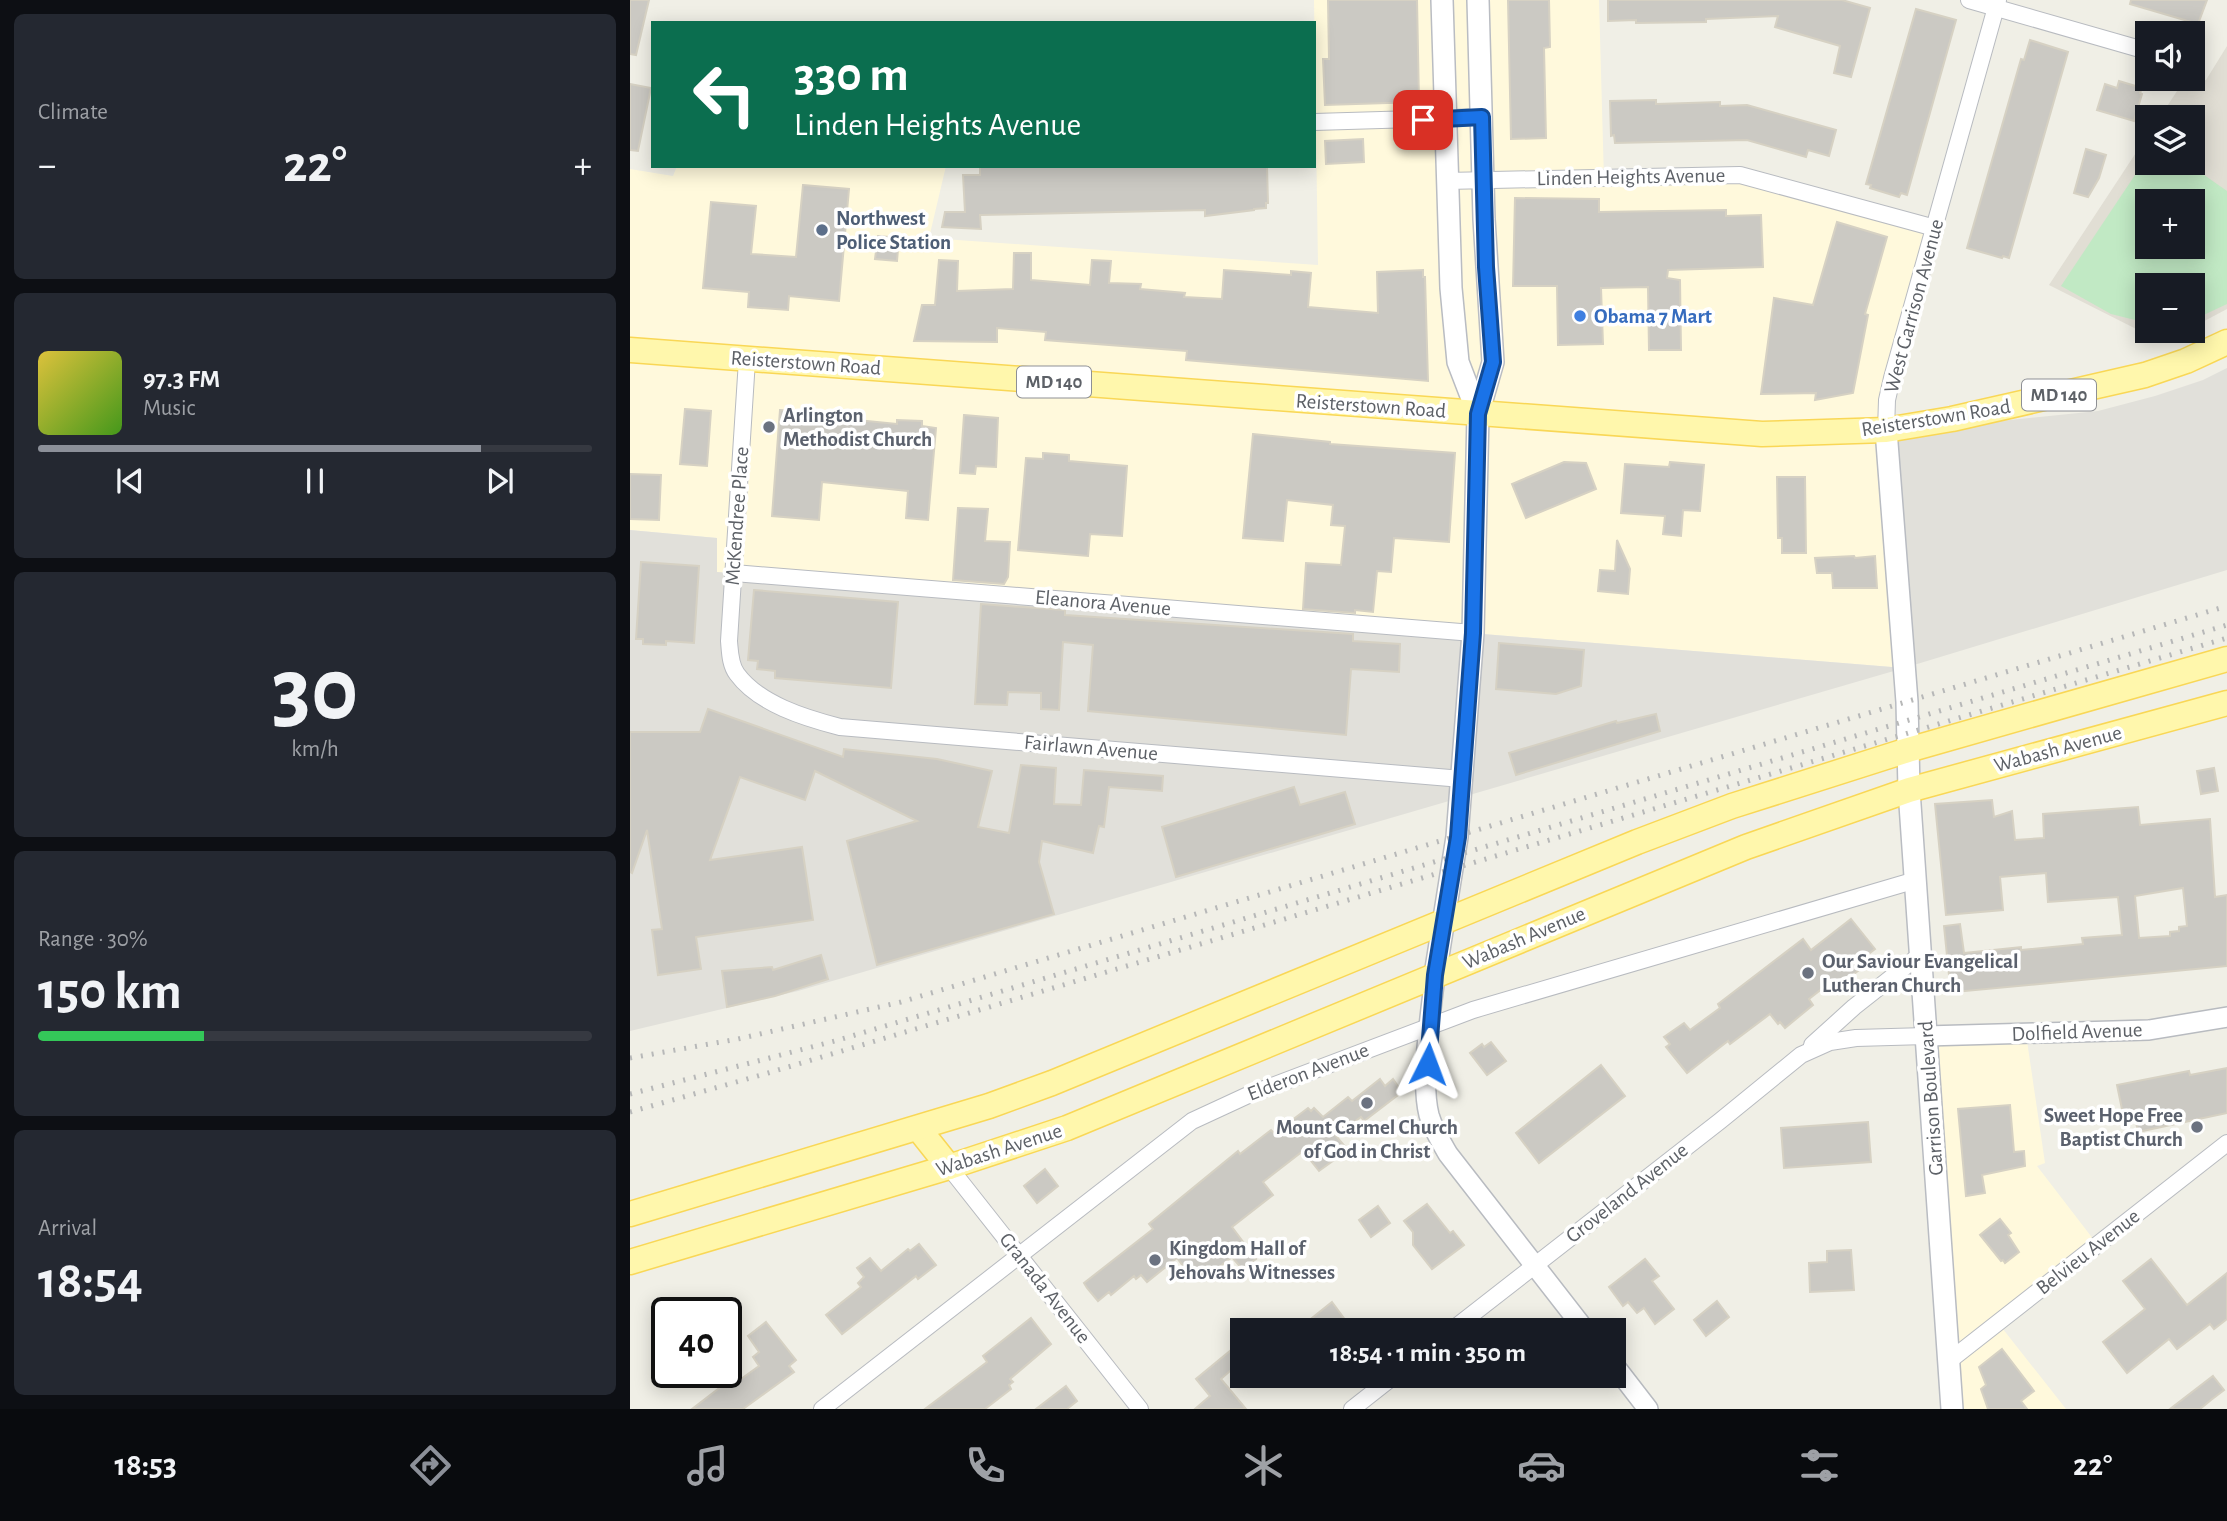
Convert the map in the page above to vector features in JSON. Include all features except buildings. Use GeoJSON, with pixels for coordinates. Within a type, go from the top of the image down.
{"type":"FeatureCollection","features":[{"type":"Feature","properties":{"kind":"main road"},"geometry":{"type":"LineString","coordinates":[[1442,0],[1451,288],[1458,362],[1478,414]]}},
{"type":"Feature","properties":{"kind":"main road"},"geometry":{"type":"LineString","coordinates":[[1435,975],[1456,851],[1462,779],[1473,633],[1478,414],[1493,362],[1483,180],[1479,0]]}},
{"type":"Feature","properties":{"kind":"main road","name":"Reisterstown Road"},"geometry":{"type":"LineString","coordinates":[[630,350],[1752,434],[1885,430],[1952,419],[2145,375],[2186,361],[2227,342]]}},
{"type":"Feature","properties":{"kind":"main road","name":"West Garrison Avenue"},"geometry":{"type":"LineString","coordinates":[[1885,430],[1907,702]]}},
{"type":"Feature","properties":{"kind":"main road","name":"Wabash Avenue"},"geometry":{"type":"LineString","coordinates":[[630,1214],[989,1106],[1052,1083],[1684,823],[1908,750],[2227,659]]}},
{"type":"Feature","properties":{"kind":"main road","name":"Garrison Boulevard"},"geometry":{"type":"LineString","coordinates":[[1907,702],[1909,790],[1952,1409]]}},
{"type":"Feature","properties":{"kind":"main road","name":"Wabash Avenue"},"geometry":{"type":"LineString","coordinates":[[630,1262],[949,1167],[1067,1128],[1699,865],[1909,790],[2227,702]]}},
{"type":"Feature","properties":{"kind":"main road"},"geometry":{"type":"LineString","coordinates":[[918,1128],[949,1167]]}},
{"type":"Feature","properties":{"kind":"street"},"geometry":{"type":"LineString","coordinates":[[1969,0],[1997,4],[2135,47]]}},
{"type":"Feature","properties":{"kind":"street","name":"West Garrison Avenue"},"geometry":{"type":"LineString","coordinates":[[1885,430],[1892,378],[1997,4]]}},
{"type":"Feature","properties":{"kind":"street"},"geometry":{"type":"LineString","coordinates":[[1316,122],[1482,117]]}},
{"type":"Feature","properties":{"kind":"street","name":"Linden Heights Avenue"},"geometry":{"type":"LineString","coordinates":[[1446,181],[1740,176],[1935,228]]}},
{"type":"Feature","properties":{"kind":"street","name":"McKendree Place"},"geometry":{"type":"LineString","coordinates":[[735,672],[729,641],[747,360]]}},
{"type":"Feature","properties":{"kind":"street","name":"Eleanora Avenue"},"geometry":{"type":"LineString","coordinates":[[734,573],[1473,633]]}},
{"type":"Feature","properties":{"kind":"street","name":"Fairlawn Avenue"},"geometry":{"type":"LineString","coordinates":[[735,672],[752,689],[773,703],[813,720],[840,727],[1462,779]]}},
{"type":"Feature","properties":{"kind":"street","name":"Elderon Avenue"},"geometry":{"type":"LineString","coordinates":[[822,1409],[1192,1121],[1246,1096],[1487,1006],[1916,880]]}},
{"type":"Feature","properties":{"kind":"street","name":"Groveland Avenue"},"geometry":{"type":"LineString","coordinates":[[1468,1318],[1801,1055],[1854,1007],[1920,955]]}},
{"type":"Feature","properties":{"kind":"street"},"geometry":{"type":"LineString","coordinates":[[1435,975],[1426,1091],[1429,1115],[1436,1133],[1448,1154],[1576,1318]]}},
{"type":"Feature","properties":{"kind":"street","name":"Dolfield Avenue"},"geometry":{"type":"LineString","coordinates":[[1926,1036],[2148,1030],[2227,1017]]}},
{"type":"Feature","properties":{"kind":"street","name":"Groveland Avenue"},"geometry":{"type":"LineString","coordinates":[[1801,1055],[1830,1042],[1856,1038],[1926,1036]]}},
{"type":"Feature","properties":{"kind":"street","name":"Belvieu Avenue"},"geometry":{"type":"LineString","coordinates":[[1948,1361],[2227,1143]]}},
{"type":"Feature","properties":{"kind":"street","name":"Granada Avenue"},"geometry":{"type":"LineString","coordinates":[[949,1167],[1140,1409]]}},
{"type":"Feature","properties":{"kind":"street"},"geometry":{"type":"LineString","coordinates":[[1626,1381],[1648,1409]]}},
{"type":"Feature","properties":{"kind":"street"},"geometry":{"type":"LineString","coordinates":[[1352,1409],[1379,1388]]}},
{"type":"Feature","properties":{"kind":"shaded area"},"geometry":{"type":"Polygon","coordinates":[[[1314,0],[1599,0],[1604,180],[1748,180],[1935,232],[1891,397],[1904,668],[716,572],[717,538],[630,530],[630,169],[673,176],[676,168],[946,168],[929,238],[1318,265],[1314,0]]]}},
{"type":"Feature","properties":{"kind":"shaded area"},"geometry":{"type":"Polygon","coordinates":[[[2227,46],[2227,309],[2205,321],[2205,273],[2135,273],[2135,328],[2049,285],[2135,154],[2135,175],[2205,175],[2205,105],[2168,105],[2177,91],[2205,91],[2205,80],[2227,46]]]}},
{"type":"Feature","properties":{"kind":"shaded area"},"geometry":{"type":"Polygon","coordinates":[[[2227,368],[2227,570],[1904,668],[1884,433],[2098,411],[2203,380],[2227,368]]]}},
{"type":"Feature","properties":{"kind":"shaded area"},"geometry":{"type":"Polygon","coordinates":[[[630,530],[717,538],[717,572],[1904,668],[798,991],[630,1031],[630,530]]]}},
{"type":"Feature","properties":{"kind":"shaded area"},"geometry":{"type":"Polygon","coordinates":[[[1927,1034],[2026,1034],[2045,1163],[2037,1166],[2097,1244],[1999,1324],[2066,1409],[1955,1409],[1927,1034]]]}},
{"type":"Feature","properties":{"kind":"green space"},"geometry":{"type":"Polygon","coordinates":[[[2135,175],[2204,175],[2227,191],[2227,304],[2205,314],[2205,273],[2135,273],[2135,320],[2111,314],[2061,286],[2135,175]]]}},
{"type":"Feature","properties":{"kind":"railway"},"geometry":{"type":"LineString","coordinates":[[630,1058],[738,1039],[901,1002],[2227,606]]}},
{"type":"Feature","properties":{"kind":"railway"},"geometry":{"type":"LineString","coordinates":[[630,1094],[835,1041],[2227,625]]}},
{"type":"Feature","properties":{"kind":"railway"},"geometry":{"type":"LineString","coordinates":[[630,1112],[2227,638]]}},
{"type":"Feature","properties":{"kind":"place","name":"Northwest Police Station"},"geometry":{"type":"Point","coordinates":[822,230]}},
{"type":"Feature","properties":{"kind":"place","name":"Obama 7 Mart"},"geometry":{"type":"Point","coordinates":[1580,316]}},
{"type":"Feature","properties":{"kind":"place","name":"Arlington Methodist Church"},"geometry":{"type":"Point","coordinates":[769,427]}},
{"type":"Feature","properties":{"kind":"place","name":"Our Saviour Evangelical Lutheran Church"},"geometry":{"type":"Point","coordinates":[1808,973]}},
{"type":"Feature","properties":{"kind":"place","name":"Mount Carmel Church of God in Christ"},"geometry":{"type":"Point","coordinates":[1367,1103]}},
{"type":"Feature","properties":{"kind":"place","name":"Sweet Hope Free Baptist Church"},"geometry":{"type":"Point","coordinates":[2197,1127]}},
{"type":"Feature","properties":{"kind":"place","name":"Kingdom Hall of Jehovahs Witnesses"},"geometry":{"type":"Point","coordinates":[1155,1260]}},
{"type":"Feature","properties":{"kind":"route"},"geometry":{"type":"LineString","coordinates":[[1423,120],[1482,117],[1486,267],[1493,362],[1478,414],[1473,633],[1458,837],[1435,975],[1428,1064]]}}]}
